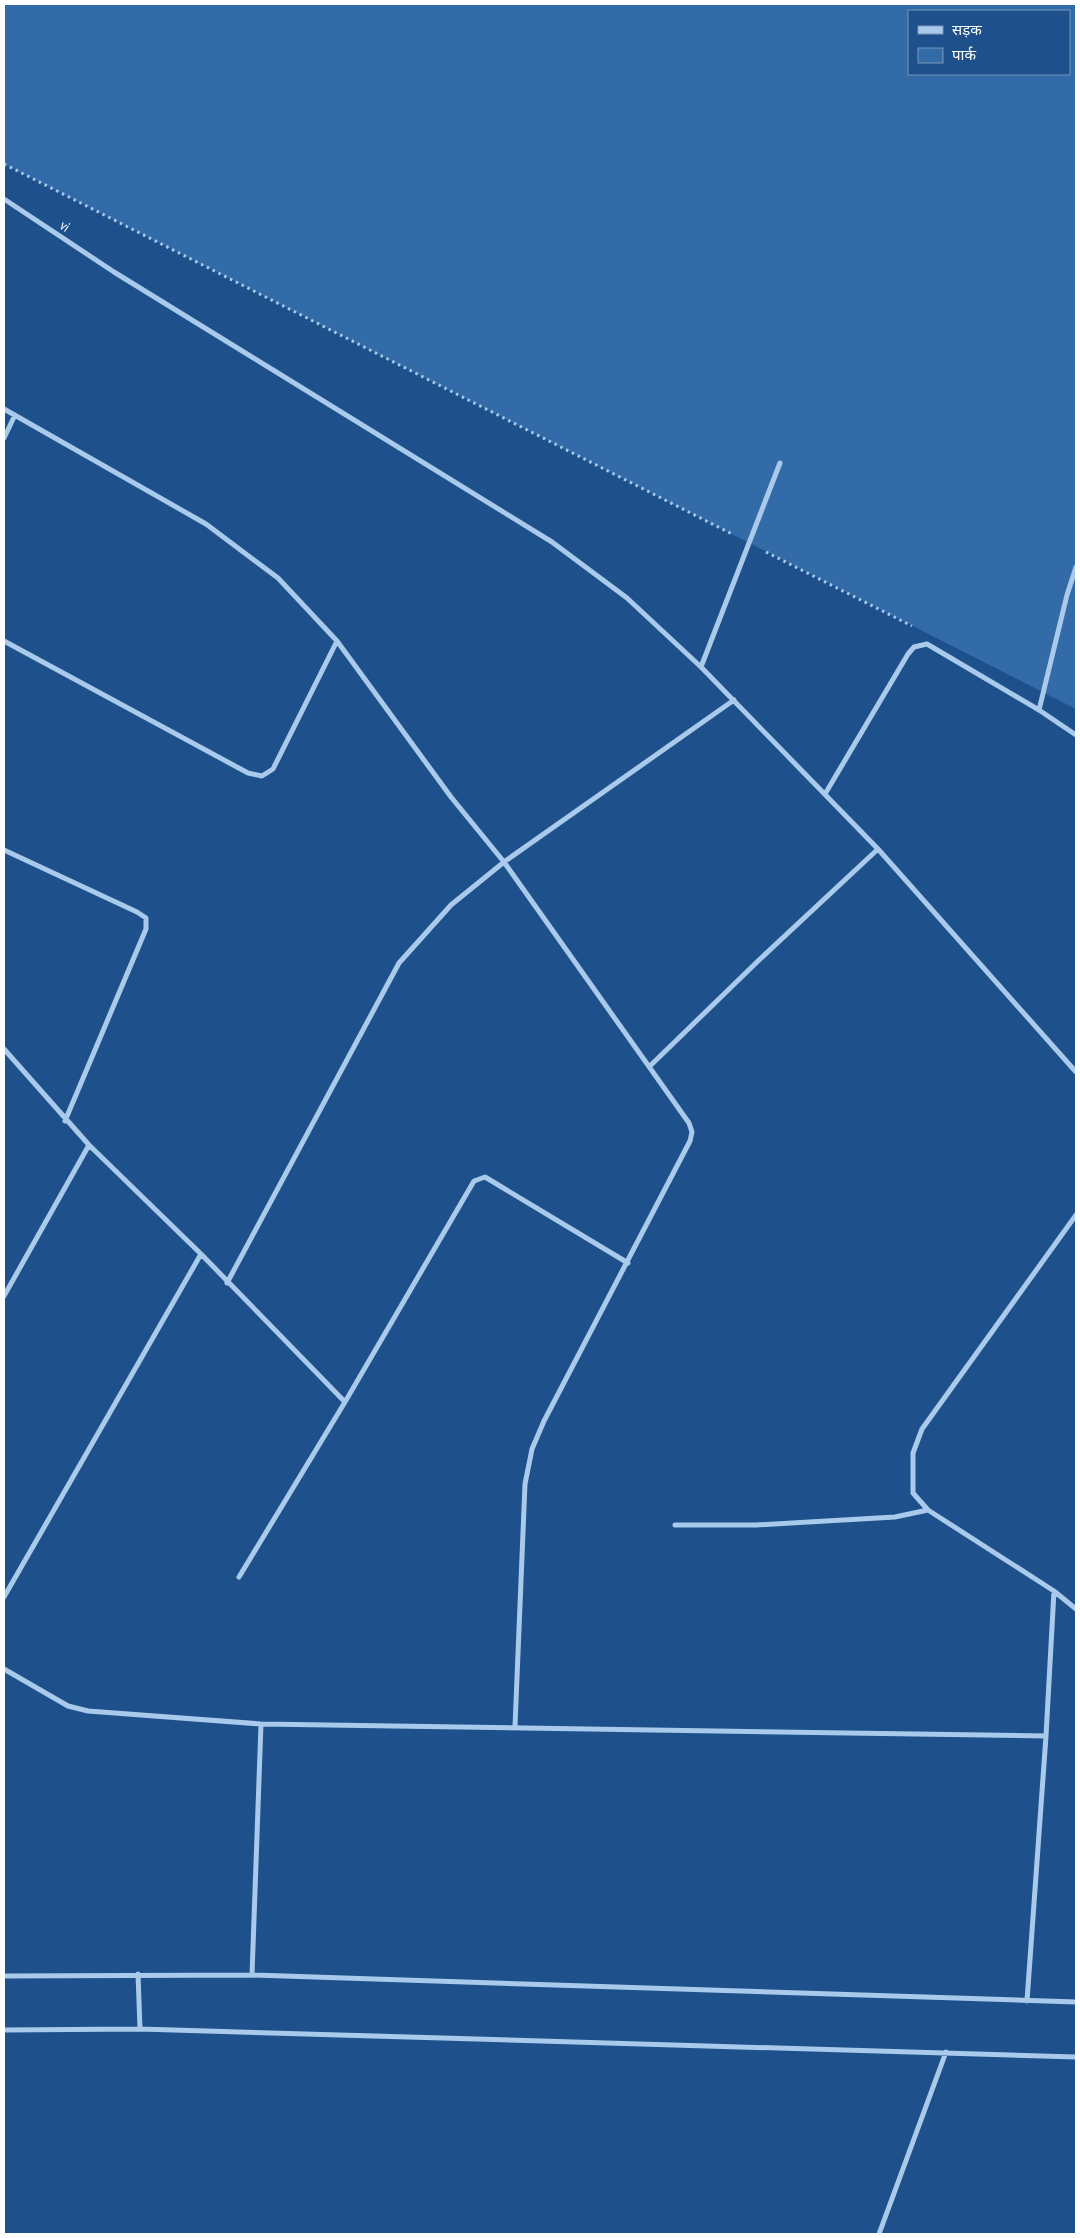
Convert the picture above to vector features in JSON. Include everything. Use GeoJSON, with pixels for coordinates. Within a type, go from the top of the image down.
{"type":"FeatureCollection","features":[{"type":"Feature","properties":{"kind":"street","name":"vi"},"geometry":{"type":"LineString","coordinates":[[4,200],[114,272],[552,542],[627,598],[701,666],[878,849],[1076,1072]]}},
{"type":"Feature","properties":{"kind":"street"},"geometry":{"type":"LineString","coordinates":[[4,409],[206,524],[278,578],[337,641],[451,798],[504,862],[689,1123],[692,1132],[690,1141],[628,1263],[601,1309],[544,1421],[532,1449],[524,1493],[515,1726]]}},
{"type":"Feature","properties":{"kind":"street"},"geometry":{"type":"LineString","coordinates":[[4,438],[15,415]]}},
{"type":"Feature","properties":{"kind":"street"},"geometry":{"type":"LineString","coordinates":[[701,666],[780,463]]}},
{"type":"Feature","properties":{"kind":"street"},"geometry":{"type":"LineString","coordinates":[[1039,710],[1076,566]]}},
{"type":"Feature","properties":{"kind":"street"},"geometry":{"type":"LineString","coordinates":[[4,641],[248,773],[262,776],[273,769],[337,641]]}},
{"type":"Feature","properties":{"kind":"street"},"geometry":{"type":"LineString","coordinates":[[825,794],[908,654],[914,647],[927,644],[1039,710],[1076,735]]}},
{"type":"Feature","properties":{"kind":"street"},"geometry":{"type":"LineString","coordinates":[[227,1283],[399,963],[451,905],[504,862],[734,700]]}},
{"type":"Feature","properties":{"kind":"street"},"geometry":{"type":"LineString","coordinates":[[650,1066],[758,961],[878,849]]}},
{"type":"Feature","properties":{"kind":"street"},"geometry":{"type":"LineString","coordinates":[[4,850],[137,912],[146,918],[146,929],[66,1121]]}},
{"type":"Feature","properties":{"kind":"street"},"geometry":{"type":"LineString","coordinates":[[4,1049],[89,1145],[201,1254],[227,1283],[345,1402]]}},
{"type":"Feature","properties":{"kind":"street"},"geometry":{"type":"LineString","coordinates":[[4,1296],[89,1145]]}},
{"type":"Feature","properties":{"kind":"street"},"geometry":{"type":"LineString","coordinates":[[239,1578],[345,1402],[474,1181],[485,1177],[628,1263]]}},
{"type":"Feature","properties":{"kind":"street"},"geometry":{"type":"LineString","coordinates":[[1076,1215],[922,1428],[913,1453],[913,1493],[928,1510],[1054,1592],[1076,1609]]}},
{"type":"Feature","properties":{"kind":"street"},"geometry":{"type":"LineString","coordinates":[[4,1597],[201,1254]]}},
{"type":"Feature","properties":{"kind":"street"},"geometry":{"type":"LineString","coordinates":[[675,1525],[756,1525],[895,1517],[928,1510]]}},
{"type":"Feature","properties":{"kind":"street"},"geometry":{"type":"LineString","coordinates":[[1027,2001],[1046,1736],[1054,1592]]}},
{"type":"Feature","properties":{"kind":"street"},"geometry":{"type":"LineString","coordinates":[[4,1669],[68,1706],[88,1711],[261,1724],[515,1726],[1046,1736]]}},
{"type":"Feature","properties":{"kind":"street"},"geometry":{"type":"LineString","coordinates":[[252,1975],[261,1724]]}},
{"type":"Feature","properties":{"kind":"street"},"geometry":{"type":"LineString","coordinates":[[138,1974],[140,2029]]}},
{"type":"Feature","properties":{"kind":"street"},"geometry":{"type":"LineString","coordinates":[[4,1976],[252,1975],[1076,2002]]}},
{"type":"Feature","properties":{"kind":"street"},"geometry":{"type":"LineString","coordinates":[[4,2030],[140,2029],[1076,2057]]}},
{"type":"Feature","properties":{"kind":"street"},"geometry":{"type":"LineString","coordinates":[[879,2234],[946,2052]]}},
{"type":"Feature","properties":{"kind":"path"},"geometry":{"type":"LineString","coordinates":[[4,164],[739,538]]}},
{"type":"Feature","properties":{"kind":"path"},"geometry":{"type":"LineString","coordinates":[[757,547],[917,628]]}},
{"type":"Feature","properties":{"kind":"green space"},"geometry":{"type":"Polygon","coordinates":[[[4,4],[1076,4],[1076,709],[4,164],[4,4]]]}}]}
